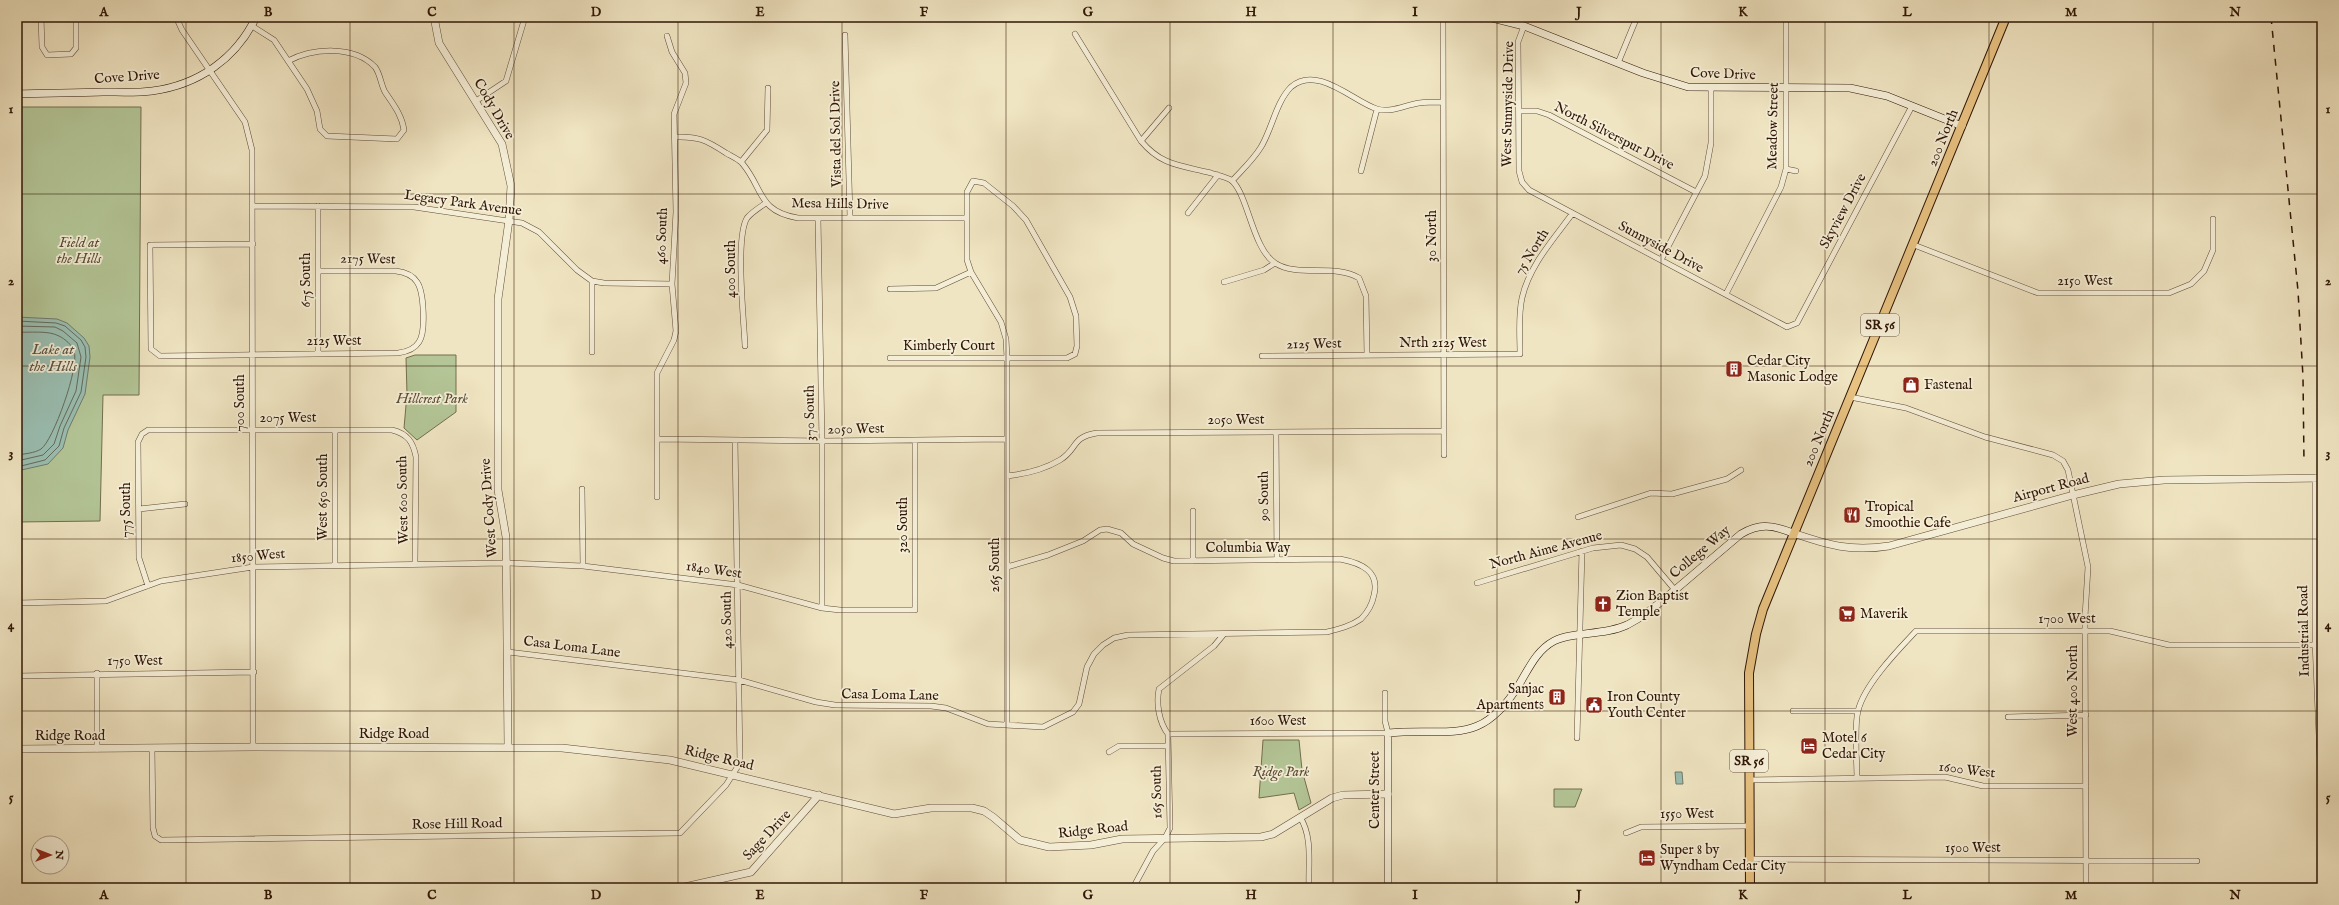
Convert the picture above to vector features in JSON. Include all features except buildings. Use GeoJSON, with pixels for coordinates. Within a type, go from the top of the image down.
{"type":"FeatureCollection","features":[{"type":"Feature","properties":{"kind":"main road","name":"200 North"},"geometry":{"type":"LineString","coordinates":[[1750,888],[1748,702],[1752,653],[1763,609],[1793,533],[1914,245],[2006,17]]}},
{"type":"Feature","properties":{"kind":"street"},"geometry":{"type":"LineString","coordinates":[[41,17],[42,47],[47,55],[71,54],[76,48],[76,17]]}},
{"type":"Feature","properties":{"kind":"street","name":"700 South"},"geometry":{"type":"LineString","coordinates":[[176,17],[182,30],[245,122],[250,134],[252,150],[253,747]]}},
{"type":"Feature","properties":{"kind":"street","name":"Cove Drive"},"geometry":{"type":"LineString","coordinates":[[17,94],[151,91],[186,83],[210,71],[228,58],[252,26],[256,17]]}},
{"type":"Feature","properties":{"kind":"street","name":"Cody Drive"},"geometry":{"type":"LineString","coordinates":[[434,17],[439,44],[502,144],[511,186],[509,220]]}},
{"type":"Feature","properties":{"kind":"street"},"geometry":{"type":"LineString","coordinates":[[476,101],[506,81],[525,17]]}},
{"type":"Feature","properties":{"kind":"street","name":"30 North"},"geometry":{"type":"LineString","coordinates":[[1443,17],[1444,455]]}},
{"type":"Feature","properties":{"kind":"street","name":"Cove Drive"},"geometry":{"type":"LineString","coordinates":[[1488,17],[1524,26],[1665,81],[1688,87],[1850,88],[1871,91],[1962,126]]}},
{"type":"Feature","properties":{"kind":"street"},"geometry":{"type":"LineString","coordinates":[[1618,63],[1637,17]]}},
{"type":"Feature","properties":{"kind":"street","name":"Meadow Street"},"geometry":{"type":"LineString","coordinates":[[1726,294],[1781,187],[1786,169],[1786,17]]}},
{"type":"Feature","properties":{"kind":"street"},"geometry":{"type":"LineString","coordinates":[[252,26],[274,40],[288,61],[308,89],[317,111],[320,129],[327,136],[397,139],[404,130],[403,120],[382,88],[376,68],[362,56],[346,52],[304,53],[288,61]]}},
{"type":"Feature","properties":{"kind":"street","name":"West Sunnyside Drive"},"geometry":{"type":"LineString","coordinates":[[1522,182],[1519,171],[1518,42],[1524,26]]}},
{"type":"Feature","properties":{"kind":"street"},"geometry":{"type":"LineString","coordinates":[[1075,34],[1140,141],[1151,154],[1161,160],[1218,175],[1232,181],[1240,194],[1257,237],[1274,263],[1292,268],[1344,272],[1359,278],[1366,296],[1367,355]]}},
{"type":"Feature","properties":{"kind":"street","name":"Vista del Sol Drive"},"geometry":{"type":"LineString","coordinates":[[845,35],[850,217]]}},
{"type":"Feature","properties":{"kind":"street","name":"460 South"},"geometry":{"type":"LineString","coordinates":[[657,497],[657,373],[674,340],[676,331],[672,284],[676,212],[674,114],[684,88],[685,73],[672,52],[667,36]]}},
{"type":"Feature","properties":{"kind":"street"},"geometry":{"type":"LineString","coordinates":[[1232,181],[1251,162],[1262,146],[1285,95],[1291,87],[1300,82],[1308,80],[1328,83],[1377,109],[1395,109],[1418,104],[1443,102]]}},
{"type":"Feature","properties":{"kind":"street"},"geometry":{"type":"LineString","coordinates":[[741,162],[767,130],[768,88]]}},
{"type":"Feature","properties":{"kind":"street"},"geometry":{"type":"LineString","coordinates":[[1660,260],[1704,176],[1711,148],[1711,88]]}},
{"type":"Feature","properties":{"kind":"street","name":"Skyview Drive"},"geometry":{"type":"LineString","coordinates":[[1793,327],[1797,323],[1912,106]]}},
{"type":"Feature","properties":{"kind":"street"},"geometry":{"type":"LineString","coordinates":[[1140,141],[1169,108]]}},
{"type":"Feature","properties":{"kind":"street"},"geometry":{"type":"LineString","coordinates":[[1361,171],[1377,109]]}},
{"type":"Feature","properties":{"kind":"street","name":"North Silverspur Drive"},"geometry":{"type":"LineString","coordinates":[[1519,111],[1537,111],[1549,115],[1696,192]]}},
{"type":"Feature","properties":{"kind":"street","name":"Mesa Hills Drive"},"geometry":{"type":"LineString","coordinates":[[674,136],[700,138],[741,162],[766,203],[774,211],[785,216],[818,218],[966,218]]}},
{"type":"Feature","properties":{"kind":"street"},"geometry":{"type":"LineString","coordinates":[[1786,169],[1796,171]]}},
{"type":"Feature","properties":{"kind":"street"},"geometry":{"type":"LineString","coordinates":[[1188,213],[1218,175]]}},
{"type":"Feature","properties":{"kind":"street","name":"Kimberly Court"},"geometry":{"type":"LineString","coordinates":[[890,358],[1068,358],[1075,354],[1077,346],[1076,316],[1070,296],[1026,220],[1013,206],[984,183],[973,181],[966,192],[966,218]]}},
{"type":"Feature","properties":{"kind":"street","name":"Sunnyside Drive"},"geometry":{"type":"LineString","coordinates":[[1522,182],[1529,190],[1572,214],[1787,327],[1793,327]]}},
{"type":"Feature","properties":{"kind":"street","name":"400 South"},"geometry":{"type":"LineString","coordinates":[[745,346],[741,268],[743,227],[753,212],[766,203]]}},
{"type":"Feature","properties":{"kind":"street","name":"Legacy Park Avenue"},"geometry":{"type":"LineString","coordinates":[[252,206],[414,207],[509,220],[531,226],[577,270],[592,281],[604,284],[672,284]]}},
{"type":"Feature","properties":{"kind":"street","name":"675 South"},"geometry":{"type":"LineString","coordinates":[[318,206],[318,353]]}},
{"type":"Feature","properties":{"kind":"street","name":"75 North"},"geometry":{"type":"LineString","coordinates":[[1520,354],[1520,313],[1525,287],[1540,258],[1572,214]]}},
{"type":"Feature","properties":{"kind":"street","name":"370 South"},"geometry":{"type":"LineString","coordinates":[[818,218],[822,441],[822,608]]}},
{"type":"Feature","properties":{"kind":"street"},"geometry":{"type":"LineString","coordinates":[[966,218],[967,260],[971,272],[1001,322],[1006,339],[1007,358]]}},
{"type":"Feature","properties":{"kind":"street","name":"2150 West"},"geometry":{"type":"LineString","coordinates":[[1914,245],[2038,294],[2169,293],[2191,284],[2204,271],[2213,250],[2213,219]]}},
{"type":"Feature","properties":{"kind":"street","name":"West Cody Drive"},"geometry":{"type":"LineString","coordinates":[[508,747],[506,537],[498,490],[498,299],[509,220]]}},
{"type":"Feature","properties":{"kind":"street","name":"2125 West"},"geometry":{"type":"LineString","coordinates":[[253,244],[150,245],[151,349],[160,356],[252,356],[266,353],[398,353],[414,347]]}},
{"type":"Feature","properties":{"kind":"street"},"geometry":{"type":"LineString","coordinates":[[1224,282],[1264,270],[1274,263]]}},
{"type":"Feature","properties":{"kind":"street","name":"2175 West"},"geometry":{"type":"LineString","coordinates":[[318,271],[396,271],[408,273],[417,281],[422,293],[423,329],[420,341],[414,347]]}},
{"type":"Feature","properties":{"kind":"street"},"geometry":{"type":"LineString","coordinates":[[890,289],[936,288],[971,272]]}},
{"type":"Feature","properties":{"kind":"street"},"geometry":{"type":"LineString","coordinates":[[592,281],[592,352]]}},
{"type":"Feature","properties":{"kind":"street","name":"Nrth 2125 West"},"geometry":{"type":"LineString","coordinates":[[1367,355],[1520,354]]}},
{"type":"Feature","properties":{"kind":"street","name":"2125 West"},"geometry":{"type":"LineString","coordinates":[[1262,356],[1367,355]]}},
{"type":"Feature","properties":{"kind":"street","name":"265 South"},"geometry":{"type":"LineString","coordinates":[[1007,358],[1007,726]]}},
{"type":"Feature","properties":{"kind":"street","name":"West 400 North"},"geometry":{"type":"LineString","coordinates":[[1850,397],[1906,408],[1985,437],[2053,455],[2063,461],[2068,470],[2088,567],[2085,631],[2086,888]]}},
{"type":"Feature","properties":{"kind":"street","name":"2075 West"},"geometry":{"type":"LineString","coordinates":[[142,434],[148,430],[392,430],[409,437]]}},
{"type":"Feature","properties":{"kind":"street","name":"West 650 South"},"geometry":{"type":"LineString","coordinates":[[335,430],[335,564]]}},
{"type":"Feature","properties":{"kind":"street","name":"2050 West"},"geometry":{"type":"LineString","coordinates":[[1007,476],[1020,475],[1040,469],[1060,460],[1074,443],[1087,434],[1444,431]]}},
{"type":"Feature","properties":{"kind":"street","name":"90 South"},"geometry":{"type":"LineString","coordinates":[[1276,432],[1277,560]]}},
{"type":"Feature","properties":{"kind":"street","name":"775 South"},"geometry":{"type":"LineString","coordinates":[[142,434],[138,442],[139,558],[148,586]]}},
{"type":"Feature","properties":{"kind":"street","name":"West 600 South"},"geometry":{"type":"LineString","coordinates":[[409,437],[416,457],[415,563]]}},
{"type":"Feature","properties":{"kind":"street","name":"2050 West"},"geometry":{"type":"LineString","coordinates":[[658,439],[822,441],[1007,439]]}},
{"type":"Feature","properties":{"kind":"street","name":"420 South"},"geometry":{"type":"LineString","coordinates":[[735,440],[740,764],[735,774]]}},
{"type":"Feature","properties":{"kind":"street","name":"320 South"},"geometry":{"type":"LineString","coordinates":[[915,440],[915,610]]}},
{"type":"Feature","properties":{"kind":"street"},"geometry":{"type":"LineString","coordinates":[[1578,517],[1651,493],[1672,494],[1727,479],[1741,470]]}},
{"type":"Feature","properties":{"kind":"street","name":"Airport Road"},"geometry":{"type":"LineString","coordinates":[[1793,533],[1828,545],[1865,550],[1888,546],[2073,495],[2119,484],[2164,480],[2319,478]]}},
{"type":"Feature","properties":{"kind":"street","name":"Industrial Road"},"geometry":{"type":"LineString","coordinates":[[2319,478],[2316,645],[2322,783]]}},
{"type":"Feature","properties":{"kind":"street"},"geometry":{"type":"LineString","coordinates":[[582,489],[582,566]]}},
{"type":"Feature","properties":{"kind":"street"},"geometry":{"type":"LineString","coordinates":[[139,509],[185,504]]}},
{"type":"Feature","properties":{"kind":"street"},"geometry":{"type":"LineString","coordinates":[[1193,511],[1193,561]]}},
{"type":"Feature","properties":{"kind":"street","name":"College Way"},"geometry":{"type":"LineString","coordinates":[[1388,733],[1458,731],[1474,728],[1489,721],[1508,702],[1534,660],[1543,649],[1554,641],[1610,631],[1627,625],[1643,616],[1750,528],[1768,525],[1793,533]]}},
{"type":"Feature","properties":{"kind":"street","name":"Columbia Way"},"geometry":{"type":"LineString","coordinates":[[1007,568],[1048,555],[1083,541],[1100,530],[1107,529],[1122,533],[1133,544],[1163,558],[1174,561],[1340,559],[1353,562],[1370,572],[1375,580],[1376,589],[1369,611],[1351,624],[1327,632],[1224,634]]}},
{"type":"Feature","properties":{"kind":"street","name":"North Aime Avenue"},"geometry":{"type":"LineString","coordinates":[[1477,583],[1582,551],[1609,545],[1621,545],[1635,549],[1653,562],[1675,590]]}},
{"type":"Feature","properties":{"kind":"street"},"geometry":{"type":"LineString","coordinates":[[1577,738],[1582,551]]}},
{"type":"Feature","properties":{"kind":"street","name":"1850 West"},"geometry":{"type":"LineString","coordinates":[[17,603],[106,601],[161,581],[253,566],[506,563]]}},
{"type":"Feature","properties":{"kind":"street","name":"1840 West"},"geometry":{"type":"LineString","coordinates":[[506,563],[582,566],[738,585],[822,608],[840,610],[915,610]]}},
{"type":"Feature","properties":{"kind":"street","name":"1700 West"},"geometry":{"type":"LineString","coordinates":[[1857,779],[1858,711],[1868,690],[1890,658],[1916,631],[2085,631],[2122,633],[2169,645],[2316,645]]}},
{"type":"Feature","properties":{"kind":"street"},"geometry":{"type":"LineString","coordinates":[[1168,734],[1163,727],[1157,703],[1159,689],[1214,646],[1224,634]]}},
{"type":"Feature","properties":{"kind":"street","name":"Casa Loma Lane"},"geometry":{"type":"LineString","coordinates":[[508,652],[739,680],[835,705],[931,706],[946,708],[988,724],[1043,727],[1073,712],[1079,704],[1087,667],[1103,645],[1114,638],[1128,635],[1224,634]]}},
{"type":"Feature","properties":{"kind":"street","name":"1750 West"},"geometry":{"type":"LineString","coordinates":[[17,676],[254,672]]}},
{"type":"Feature","properties":{"kind":"street"},"geometry":{"type":"LineString","coordinates":[[97,674],[97,749]]}},
{"type":"Feature","properties":{"kind":"street","name":"Center Street"},"geometry":{"type":"LineString","coordinates":[[1385,693],[1385,720],[1388,733],[1388,888]]}},
{"type":"Feature","properties":{"kind":"street"},"geometry":{"type":"LineString","coordinates":[[1793,711],[1858,711]]}},
{"type":"Feature","properties":{"kind":"street"},"geometry":{"type":"LineString","coordinates":[[2008,717],[2086,715]]}},
{"type":"Feature","properties":{"kind":"street","name":"1600 West"},"geometry":{"type":"LineString","coordinates":[[1168,734],[1388,733]]}},
{"type":"Feature","properties":{"kind":"street","name":"165 South"},"geometry":{"type":"LineString","coordinates":[[1133,888],[1153,851],[1165,838],[1170,828],[1168,734]]}},
{"type":"Feature","properties":{"kind":"street"},"geometry":{"type":"LineString","coordinates":[[1109,752],[1119,746],[1168,746]]}},
{"type":"Feature","properties":{"kind":"street","name":"Ridge Road"},"geometry":{"type":"LineString","coordinates":[[17,749],[508,747],[612,752],[670,760],[735,774],[894,814],[931,808],[972,808],[984,811],[1020,840],[1049,847],[1091,845],[1122,839],[1261,837],[1273,834],[1332,798],[1343,795],[1388,794]]}},
{"type":"Feature","properties":{"kind":"street","name":"Rose Hill Road"},"geometry":{"type":"LineString","coordinates":[[152,748],[153,828],[155,836],[162,840],[680,833],[735,774]]}},
{"type":"Feature","properties":{"kind":"street","name":"1600 West"},"geometry":{"type":"LineString","coordinates":[[1749,780],[1945,777],[1983,786],[2086,786]]}},
{"type":"Feature","properties":{"kind":"street","name":"Sage Drive"},"geometry":{"type":"LineString","coordinates":[[680,888],[751,872],[819,795]]}},
{"type":"Feature","properties":{"kind":"street"},"geometry":{"type":"LineString","coordinates":[[1300,817],[1305,825],[1308,837],[1309,888]]}},
{"type":"Feature","properties":{"kind":"street","name":"1550 West"},"geometry":{"type":"LineString","coordinates":[[1626,833],[1641,827],[1749,826]]}},
{"type":"Feature","properties":{"kind":"street","name":"1500 West"},"geometry":{"type":"LineString","coordinates":[[1750,859],[2197,861]]}},
{"type":"Feature","properties":{"kind":"green space","name":"Field at the Hills"},"geometry":{"type":"Polygon","coordinates":[[[17,107],[141,107],[139,395],[103,395],[100,521],[17,522],[17,107]]]}},
{"type":"Feature","properties":{"kind":"green space","name":"Hillcrest Park"},"geometry":{"type":"Polygon","coordinates":[[[415,355],[456,355],[456,412],[417,440],[404,428],[407,394],[406,358],[415,355]]]}},
{"type":"Feature","properties":{"kind":"green space","name":"Ridge Park"},"geometry":{"type":"Polygon","coordinates":[[[1263,740],[1299,740],[1302,770],[1311,803],[1299,810],[1294,793],[1259,798],[1263,740]]]}},
{"type":"Feature","properties":{"kind":"green space"},"geometry":{"type":"Polygon","coordinates":[[[1554,789],[1582,789],[1575,807],[1554,807],[1554,789]]]}},
{"type":"Feature","properties":{"kind":"water","name":"Lake at the Hills"},"geometry":{"type":"Polygon","coordinates":[[[17,317],[57,319],[67,323],[84,338],[89,346],[90,357],[85,394],[68,430],[63,448],[48,464],[17,471],[17,317]]]}},
{"type":"Feature","properties":{"kind":"water"},"geometry":{"type":"Polygon","coordinates":[[[1675,772],[1682,772],[1683,784],[1676,784],[1675,772]]]}},
{"type":"Feature","properties":{"kind":"railway"},"geometry":{"type":"LineString","coordinates":[[2271,17],[2298,291],[2303,377],[2304,463]]}},
{"type":"Feature","properties":{"kind":"place","name":"Cedar City Masonic Lodge"},"geometry":{"type":"Point","coordinates":[1734,369]}},
{"type":"Feature","properties":{"kind":"place","name":"Fastenal"},"geometry":{"type":"Point","coordinates":[1911,385]}},
{"type":"Feature","properties":{"kind":"place","name":"Tropical Smoothie Cafe"},"geometry":{"type":"Point","coordinates":[1852,515]}},
{"type":"Feature","properties":{"kind":"place","name":"Zion Baptist Temple"},"geometry":{"type":"Point","coordinates":[1603,604]}},
{"type":"Feature","properties":{"kind":"place","name":"Maverik"},"geometry":{"type":"Point","coordinates":[1847,614]}},
{"type":"Feature","properties":{"kind":"place","name":"Sanjac Apartments"},"geometry":{"type":"Point","coordinates":[1557,697]}},
{"type":"Feature","properties":{"kind":"place","name":"Iron County Youth Center"},"geometry":{"type":"Point","coordinates":[1594,705]}},
{"type":"Feature","properties":{"kind":"place","name":"Motel 6 Cedar City"},"geometry":{"type":"Point","coordinates":[1809,746]}},
{"type":"Feature","properties":{"kind":"place","name":"Super 8 by Wyndham Cedar City"},"geometry":{"type":"Point","coordinates":[1647,858]}}]}
